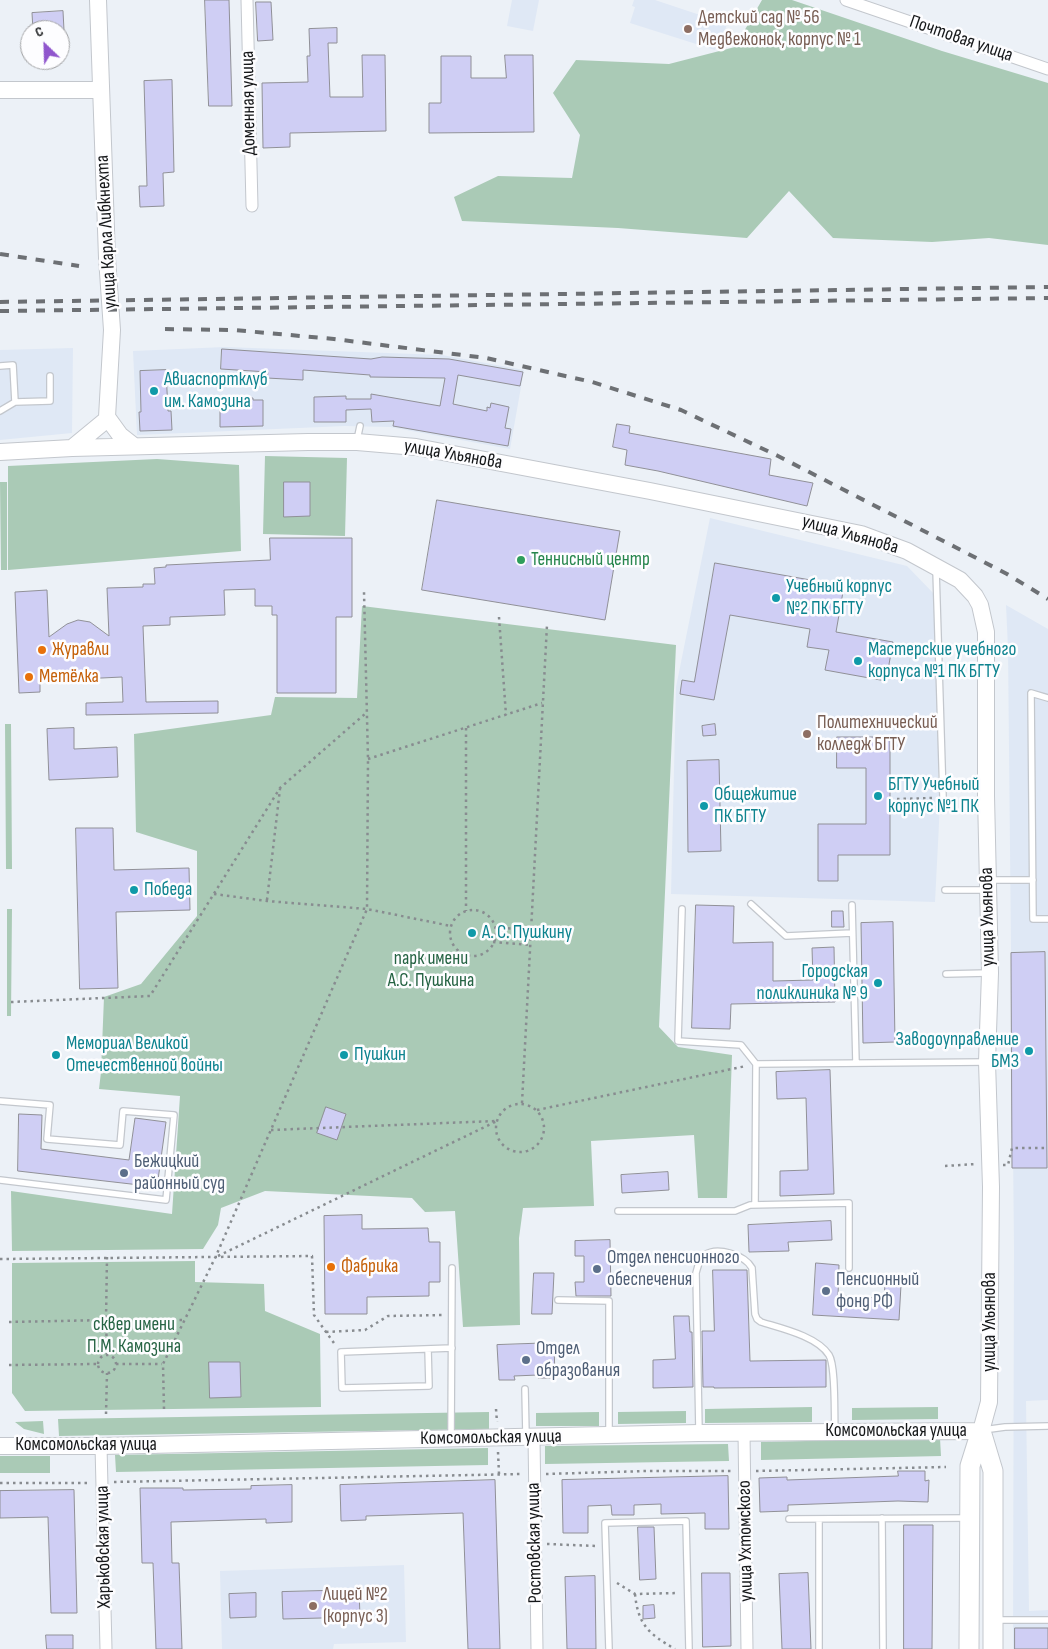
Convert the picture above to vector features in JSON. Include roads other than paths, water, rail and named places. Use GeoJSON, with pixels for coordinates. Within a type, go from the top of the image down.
{"type":"FeatureCollection","features":[{"type":"Feature","properties":{"kind":"main road","name":"улица Карла Либкнехта"},"geometry":{"type":"LineString","coordinates":[[98,0],[112,330],[107,419]]}},
{"type":"Feature","properties":{"kind":"main road"},"geometry":{"type":"LineString","coordinates":[[0,90],[101,90]]}},
{"type":"Feature","properties":{"kind":"main road"},"geometry":{"type":"LineString","coordinates":[[72,448],[107,419],[120,435],[134,446]]}},
{"type":"Feature","properties":{"kind":"main road","name":"улица Ульянова"},"geometry":{"type":"LineString","coordinates":[[0,452],[358,434],[861,534],[936,566],[960,580],[975,596],[980,605],[985,625],[987,653],[990,973],[987,1062],[990,1187],[989,1402],[970,1466],[969,1649]]}},
{"type":"Feature","properties":{"kind":"main road"},"geometry":{"type":"LineString","coordinates":[[981,1431],[993,1471],[992,1649]]}},
{"type":"Feature","properties":{"kind":"main road","name":"Комсомольская улица"},"geometry":{"type":"LineString","coordinates":[[0,1446],[101,1446],[699,1433],[981,1431]]}},
{"type":"Feature","properties":{"kind":"street","name":"Доменная улица"},"geometry":{"type":"LineString","coordinates":[[246,0],[252,206]]}},
{"type":"Feature","properties":{"kind":"street","name":"Почтовая улица"},"geometry":{"type":"LineString","coordinates":[[846,0],[1048,69]]}},
{"type":"Feature","properties":{"kind":"street","name":"улица Ухтомского"},"geometry":{"type":"LineString","coordinates":[[744,1433],[747,1649]]}},
{"type":"Feature","properties":{"kind":"street","name":"Ростовская улица"},"geometry":{"type":"LineString","coordinates":[[530,1437],[534,1474],[537,1649]]}},
{"type":"Feature","properties":{"kind":"street","name":"Харьковская улица"},"geometry":{"type":"LineString","coordinates":[[101,1446],[106,1649]]}},
{"type":"Feature","properties":{"kind":"lane"},"geometry":{"type":"LineString","coordinates":[[0,366],[13,365],[15,402]]}},
{"type":"Feature","properties":{"kind":"lane"},"geometry":{"type":"LineString","coordinates":[[0,411],[15,402],[50,401],[50,376]]}},
{"type":"Feature","properties":{"kind":"lane"},"geometry":{"type":"LineString","coordinates":[[936,566],[943,797]]}},
{"type":"Feature","properties":{"kind":"lane"},"geometry":{"type":"LineString","coordinates":[[1048,698],[1031,693],[1033,919],[1048,919]]}},
{"type":"Feature","properties":{"kind":"lane"},"geometry":{"type":"LineString","coordinates":[[945,890],[1033,880]]}},
{"type":"Feature","properties":{"kind":"lane"},"geometry":{"type":"LineString","coordinates":[[751,904],[786,936],[852,934]]}},
{"type":"Feature","properties":{"kind":"lane"},"geometry":{"type":"LineString","coordinates":[[852,905],[856,1063]]}},
{"type":"Feature","properties":{"kind":"lane"},"geometry":{"type":"LineString","coordinates":[[682,909],[678,1041],[741,1045],[756,1064],[755,1205]]}},
{"type":"Feature","properties":{"kind":"lane"},"geometry":{"type":"LineString","coordinates":[[946,974],[990,973]]}},
{"type":"Feature","properties":{"kind":"lane"},"geometry":{"type":"LineString","coordinates":[[756,1064],[987,1062]]}},
{"type":"Feature","properties":{"kind":"lane"},"geometry":{"type":"LineString","coordinates":[[0,1101],[50,1105],[47,1139],[56,1140],[120,1145],[123,1111],[174,1115],[166,1200],[0,1180]]}},
{"type":"Feature","properties":{"kind":"lane"},"geometry":{"type":"LineString","coordinates":[[618,1211],[735,1211],[755,1205],[848,1203],[849,1268]]}},
{"type":"Feature","properties":{"kind":"lane"},"geometry":{"type":"LineString","coordinates":[[699,1433],[696,1272],[701,1259],[705,1255],[728,1252],[746,1261],[752,1268],[755,1314],[757,1319],[761,1322],[800,1334],[829,1354],[833,1366],[835,1431]]}},
{"type":"Feature","properties":{"kind":"lane"},"geometry":{"type":"LineString","coordinates":[[451,1439],[452,1268]]}},
{"type":"Feature","properties":{"kind":"lane"},"geometry":{"type":"LineString","coordinates":[[558,1300],[609,1302],[609,1435]]}},
{"type":"Feature","properties":{"kind":"lane"},"geometry":{"type":"LineString","coordinates":[[428,1349],[429,1386],[342,1388],[341,1352],[452,1348]]}},
{"type":"Feature","properties":{"kind":"lane"},"geometry":{"type":"LineString","coordinates":[[525,1389],[530,1437]]}},
{"type":"Feature","properties":{"kind":"lane"},"geometry":{"type":"LineString","coordinates":[[981,1431],[1005,1427],[1048,1426]]}},
{"type":"Feature","properties":{"kind":"lane"},"geometry":{"type":"LineString","coordinates":[[882,1518],[883,1649]]}},
{"type":"Feature","properties":{"kind":"lane"},"geometry":{"type":"LineString","coordinates":[[789,1520],[970,1518]]}},
{"type":"Feature","properties":{"kind":"lane"},"geometry":{"type":"LineString","coordinates":[[819,1519],[819,1649]]}},
{"type":"Feature","properties":{"kind":"lane"},"geometry":{"type":"LineString","coordinates":[[609,1649],[605,1523],[686,1520],[689,1649]]}},
{"type":"Feature","properties":{"kind":"lane"},"geometry":{"type":"LineString","coordinates":[[992,1620],[1048,1620]]}},
{"type":"Feature","properties":{"kind":"railway"},"geometry":{"type":"LineString","coordinates":[[0,254],[79,266]]}},
{"type":"Feature","properties":{"kind":"railway"},"geometry":{"type":"LineString","coordinates":[[0,302],[1048,287]]}},
{"type":"Feature","properties":{"kind":"railway"},"geometry":{"type":"LineString","coordinates":[[0,311],[1048,298]]}},
{"type":"Feature","properties":{"kind":"railway"},"geometry":{"type":"LineString","coordinates":[[165,329],[234,330],[334,339],[486,358],[592,382],[681,410],[778,456],[1007,574],[1048,599]]}},
{"type":"Feature","properties":{"kind":"place","name":"Детский сад № 56 Медвежонок, корпус № 1"},"geometry":{"type":"Point","coordinates":[688,29]}},
{"type":"Feature","properties":{"kind":"place","name":"Авиаспортклуб им. Камозина"},"geometry":{"type":"Point","coordinates":[154,391]}},
{"type":"Feature","properties":{"kind":"place","name":"Теннисный центр"},"geometry":{"type":"Point","coordinates":[521,560]}},
{"type":"Feature","properties":{"kind":"place","name":"Учебный корпус №2 ПК БГТУ"},"geometry":{"type":"Point","coordinates":[776,598]}},
{"type":"Feature","properties":{"kind":"place","name":"Журавли"},"geometry":{"type":"Point","coordinates":[42,650]}},
{"type":"Feature","properties":{"kind":"place","name":"Мастерские учебного корпуса №1 ПК БГТУ"},"geometry":{"type":"Point","coordinates":[858,661]}},
{"type":"Feature","properties":{"kind":"place","name":"Метёлка"},"geometry":{"type":"Point","coordinates":[29,677]}},
{"type":"Feature","properties":{"kind":"place","name":"Политехнический колледж БГТУ"},"geometry":{"type":"Point","coordinates":[807,734]}},
{"type":"Feature","properties":{"kind":"place","name":"БГТУ Учебный корпус №1 ПК"},"geometry":{"type":"Point","coordinates":[878,796]}},
{"type":"Feature","properties":{"kind":"place","name":"Общежитие ПК БГТУ"},"geometry":{"type":"Point","coordinates":[704,806]}},
{"type":"Feature","properties":{"kind":"place","name":"Победа"},"geometry":{"type":"Point","coordinates":[134,890]}},
{"type":"Feature","properties":{"kind":"place","name":"А. С. Пушкину"},"geometry":{"type":"Point","coordinates":[472,933]}},
{"type":"Feature","properties":{"kind":"place","name":"Городская поликлиника № 9"},"geometry":{"type":"Point","coordinates":[878,983]}},
{"type":"Feature","properties":{"kind":"place","name":"Заводоуправление БМЗ"},"geometry":{"type":"Point","coordinates":[1029,1051]}},
{"type":"Feature","properties":{"kind":"place","name":"Мемориал Великой Отечественной войны"},"geometry":{"type":"Point","coordinates":[56,1055]}},
{"type":"Feature","properties":{"kind":"place","name":"Пушкин"},"geometry":{"type":"Point","coordinates":[344,1055]}},
{"type":"Feature","properties":{"kind":"place","name":"Бежицкий районный суд"},"geometry":{"type":"Point","coordinates":[124,1173]}},
{"type":"Feature","properties":{"kind":"place","name":"Фабрика"},"geometry":{"type":"Point","coordinates":[331,1267]}},
{"type":"Feature","properties":{"kind":"place","name":"Отдел пенсионного обеспечения"},"geometry":{"type":"Point","coordinates":[597,1269]}},
{"type":"Feature","properties":{"kind":"place","name":"Пенсионный фонд РФ"},"geometry":{"type":"Point","coordinates":[826,1291]}},
{"type":"Feature","properties":{"kind":"place","name":"Отдел образования"},"geometry":{"type":"Point","coordinates":[526,1360]}},
{"type":"Feature","properties":{"kind":"place","name":"Лицей №2 (корпус 3)"},"geometry":{"type":"Point","coordinates":[313,1606]}},
{"type":"Feature","properties":{"kind":"park label","name":"парк имени А.С. Пушкина"},"geometry":{"type":"Point","coordinates":[431,970]}},
{"type":"Feature","properties":{"kind":"park label","name":"сквер имени П.М. Камозина"},"geometry":{"type":"Point","coordinates":[134,1336]}}]}
